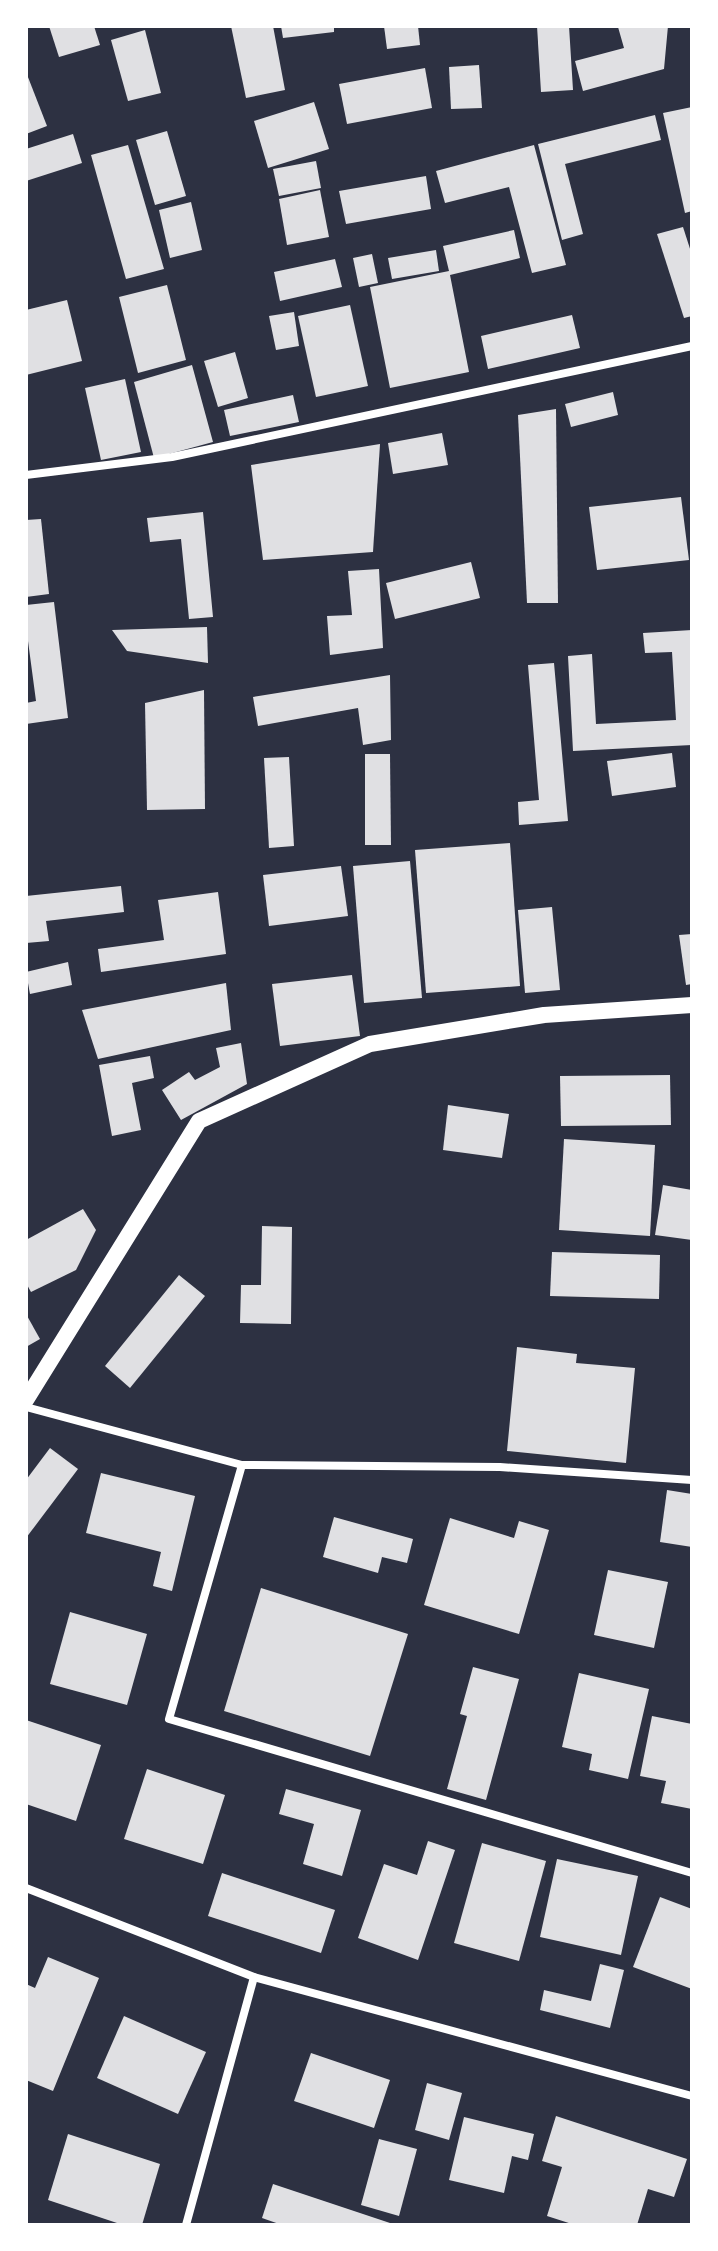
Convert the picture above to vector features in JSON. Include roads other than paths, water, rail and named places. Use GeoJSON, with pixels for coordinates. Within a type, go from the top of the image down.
{"type":"FeatureCollection","features":[{"type":"Feature","properties":{"kind":"main road"},"geometry":{"type":"LineString","coordinates":[[26,1400],[199,1121],[370,1044],[544,1015],[692,1005]]}},
{"type":"Feature","properties":{"kind":"street"},"geometry":{"type":"LineString","coordinates":[[26,475],[172,457],[692,346]]}},
{"type":"Feature","properties":{"kind":"street"},"geometry":{"type":"LineString","coordinates":[[26,1407],[242,1465],[500,1467],[692,1480]]}},
{"type":"Feature","properties":{"kind":"street"},"geometry":{"type":"LineString","coordinates":[[242,1465],[169,1719],[692,1873]]}},
{"type":"Feature","properties":{"kind":"street"},"geometry":{"type":"LineString","coordinates":[[26,1888],[254,1977],[692,2096]]}},
{"type":"Feature","properties":{"kind":"street"},"geometry":{"type":"LineString","coordinates":[[186,2225],[254,1977]]}}]}
